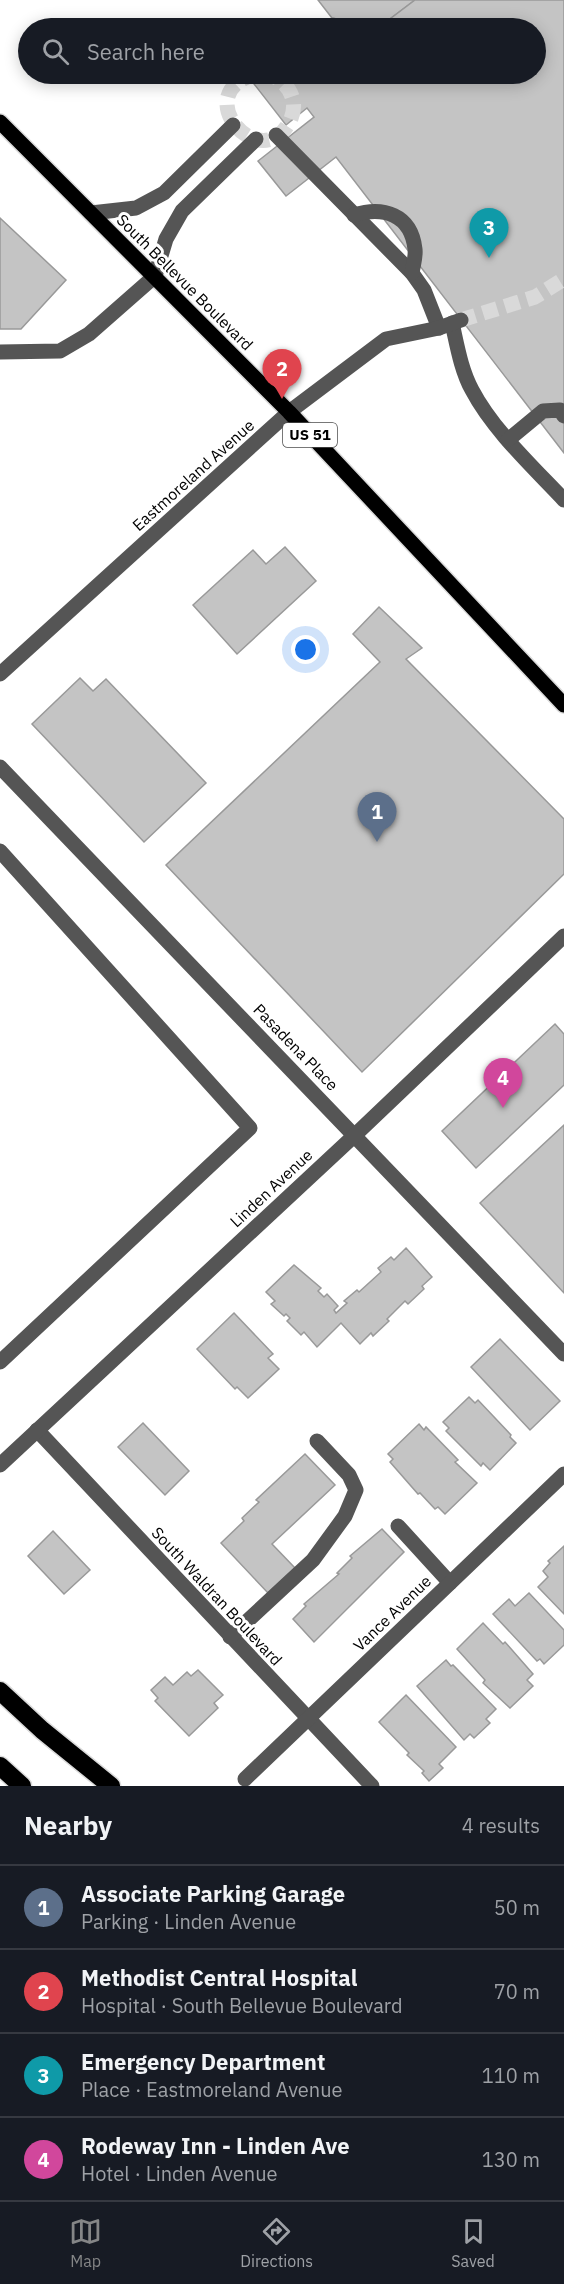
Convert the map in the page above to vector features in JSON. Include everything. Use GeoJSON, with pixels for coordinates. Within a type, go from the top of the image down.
{"type":"FeatureCollection","features":[{"type":"Feature","properties":{"kind":"highway"},"geometry":{"type":"LineString","coordinates":[[0,1690],[42,1730],[111,1786]]}},
{"type":"Feature","properties":{"kind":"highway"},"geometry":{"type":"LineString","coordinates":[[0,1766],[22,1786]]}},
{"type":"Feature","properties":{"kind":"main road","name":"South Bellevue Boulevard"},"geometry":{"type":"LineString","coordinates":[[0,122],[289,412],[564,705]]}},
{"type":"Feature","properties":{"kind":"street"},"geometry":{"type":"LineString","coordinates":[[91,213],[136,208],[164,193],[233,125]]}},
{"type":"Feature","properties":{"kind":"street"},"geometry":{"type":"LineString","coordinates":[[276,135],[412,273],[451,324],[472,390],[508,440],[564,500]]}},
{"type":"Feature","properties":{"kind":"street"},"geometry":{"type":"LineString","coordinates":[[0,352],[60,351],[89,334],[155,276],[166,239],[182,211],[256,139]]}},
{"type":"Feature","properties":{"kind":"street"},"geometry":{"type":"LineString","coordinates":[[354,215],[371,210],[392,212],[407,228],[415,249],[412,273]]}},
{"type":"Feature","properties":{"kind":"street","name":"Eastmoreland Avenue"},"geometry":{"type":"LineString","coordinates":[[0,674],[289,412],[386,339],[451,324]]}},
{"type":"Feature","properties":{"kind":"street"},"geometry":{"type":"LineString","coordinates":[[508,440],[543,411],[560,410],[564,416]]}},
{"type":"Feature","properties":{"kind":"street","name":"Pasadena Place"},"geometry":{"type":"LineString","coordinates":[[0,767],[564,1354]]}},
{"type":"Feature","properties":{"kind":"street"},"geometry":{"type":"LineString","coordinates":[[0,851],[250,1128],[0,1362]]}},
{"type":"Feature","properties":{"kind":"street","name":"Linden Avenue"},"geometry":{"type":"LineString","coordinates":[[0,1464],[355,1135],[564,936]]}},
{"type":"Feature","properties":{"kind":"street","name":"South Waldran Boulevard"},"geometry":{"type":"LineString","coordinates":[[37,1430],[372,1786]]}},
{"type":"Feature","properties":{"kind":"street"},"geometry":{"type":"LineString","coordinates":[[230,1637],[313,1560],[345,1516],[356,1490],[349,1474],[317,1441]]}},
{"type":"Feature","properties":{"kind":"street","name":"Vance Avenue"},"geometry":{"type":"LineString","coordinates":[[245,1779],[564,1474]]}},
{"type":"Feature","properties":{"kind":"street"},"geometry":{"type":"LineString","coordinates":[[398,1526],[450,1583]]}},
{"type":"Feature","properties":{"kind":"building"},"geometry":{"type":"Polygon","coordinates":[[[318,0],[415,0],[391,18],[332,18],[318,0]]]}},
{"type":"Feature","properties":{"kind":"building"},"geometry":{"type":"Polygon","coordinates":[[[415,0],[564,0],[564,453],[336,157],[286,196],[258,161],[314,117],[307,108],[286,125],[254,84],[546,84],[546,18],[391,18],[415,0]]]}},
{"type":"Feature","properties":{"kind":"building"},"geometry":{"type":"Polygon","coordinates":[[[0,218],[66,280],[21,329],[0,329],[0,218]]]}},
{"type":"Feature","properties":{"kind":"building"},"geometry":{"type":"Polygon","coordinates":[[[285,547],[316,581],[237,654],[193,605],[253,550],[266,564],[285,547]]]}},
{"type":"Feature","properties":{"kind":"building"},"geometry":{"type":"Polygon","coordinates":[[[379,607],[422,648],[406,659],[564,819],[564,874],[362,1072],[166,865],[380,662],[353,634],[379,607]]]}},
{"type":"Feature","properties":{"kind":"building"},"geometry":{"type":"Polygon","coordinates":[[[80,678],[93,691],[106,679],[206,783],[144,842],[32,724],[80,678]]]}},
{"type":"Feature","properties":{"kind":"building"},"geometry":{"type":"Polygon","coordinates":[[[555,1024],[564,1034],[564,1085],[476,1168],[442,1131],[555,1024]]]}},
{"type":"Feature","properties":{"kind":"building"},"geometry":{"type":"Polygon","coordinates":[[[564,1125],[564,1293],[480,1203],[564,1125]]]}},
{"type":"Feature","properties":{"kind":"building"},"geometry":{"type":"Polygon","coordinates":[[[406,1248],[432,1277],[422,1286],[424,1289],[408,1304],[405,1301],[387,1319],[389,1321],[373,1336],[371,1333],[360,1344],[341,1323],[317,1347],[304,1332],[301,1335],[287,1321],[290,1318],[286,1314],[284,1316],[271,1304],[275,1301],[266,1292],[294,1265],[321,1288],[318,1291],[324,1297],[327,1294],[338,1306],[334,1310],[336,1313],[347,1303],[344,1301],[357,1290],[359,1292],[381,1272],[378,1268],[391,1257],[394,1260],[406,1248]]]}},
{"type":"Feature","properties":{"kind":"building"},"geometry":{"type":"Polygon","coordinates":[[[234,1313],[273,1354],[268,1358],[279,1369],[248,1398],[237,1387],[235,1389],[197,1349],[234,1313]]]}},
{"type":"Feature","properties":{"kind":"building"},"geometry":{"type":"Polygon","coordinates":[[[500,1339],[560,1401],[530,1430],[471,1367],[500,1339]]]}},
{"type":"Feature","properties":{"kind":"building"},"geometry":{"type":"Polygon","coordinates":[[[469,1397],[475,1403],[478,1400],[516,1443],[490,1470],[483,1463],[481,1466],[446,1431],[449,1428],[443,1422],[469,1397]]]}},
{"type":"Feature","properties":{"kind":"building"},"geometry":{"type":"Polygon","coordinates":[[[143,1423],[189,1471],[165,1495],[118,1447],[143,1423]]]}},
{"type":"Feature","properties":{"kind":"building"},"geometry":{"type":"Polygon","coordinates":[[[419,1424],[424,1430],[426,1427],[458,1460],[455,1462],[477,1483],[445,1514],[438,1507],[435,1509],[420,1493],[418,1494],[390,1462],[393,1459],[388,1454],[419,1424]]]}},
{"type":"Feature","properties":{"kind":"building"},"geometry":{"type":"Polygon","coordinates":[[[305,1454],[335,1485],[272,1544],[295,1568],[268,1593],[221,1543],[244,1521],[242,1518],[259,1502],[256,1500],[305,1454]]]}},
{"type":"Feature","properties":{"kind":"building"},"geometry":{"type":"Polygon","coordinates":[[[382,1529],[404,1552],[314,1642],[293,1619],[306,1606],[304,1604],[339,1574],[337,1573],[352,1558],[350,1556],[382,1529]]]}},
{"type":"Feature","properties":{"kind":"building"},"geometry":{"type":"Polygon","coordinates":[[[53,1531],[90,1570],[64,1594],[28,1556],[53,1531]]]}},
{"type":"Feature","properties":{"kind":"building"},"geometry":{"type":"Polygon","coordinates":[[[564,1546],[564,1614],[538,1587],[548,1577],[543,1571],[550,1563],[548,1561],[564,1546]]]}},
{"type":"Feature","properties":{"kind":"building"},"geometry":{"type":"Polygon","coordinates":[[[529,1593],[564,1630],[564,1645],[544,1664],[540,1659],[537,1661],[493,1614],[509,1599],[515,1606],[529,1593]]]}},
{"type":"Feature","properties":{"kind":"building"},"geometry":{"type":"Polygon","coordinates":[[[483,1623],[503,1644],[505,1642],[533,1674],[527,1680],[533,1686],[510,1708],[483,1683],[485,1680],[457,1649],[483,1623]]]}},
{"type":"Feature","properties":{"kind":"building"},"geometry":{"type":"Polygon","coordinates":[[[446,1660],[496,1709],[486,1719],[490,1723],[474,1738],[470,1734],[464,1740],[417,1686],[446,1660]]]}},
{"type":"Feature","properties":{"kind":"building"},"geometry":{"type":"Polygon","coordinates":[[[198,1670],[223,1695],[214,1703],[218,1708],[189,1736],[155,1701],[158,1698],[151,1690],[165,1677],[173,1685],[187,1672],[191,1676],[198,1670]]]}},
{"type":"Feature","properties":{"kind":"building"},"geometry":{"type":"Polygon","coordinates":[[[406,1695],[456,1747],[439,1764],[443,1768],[429,1781],[422,1773],[424,1771],[407,1755],[409,1753],[379,1722],[406,1695]]]}},
{"type":"Feature","properties":{"kind":"tunnel"},"geometry":{"type":"LineString","coordinates":[[236,84],[228,97],[228,112],[236,126],[248,136],[263,140],[277,136],[290,121],[294,106],[293,99],[284,84]]}},
{"type":"Feature","properties":{"kind":"tunnel"},"geometry":{"type":"LineString","coordinates":[[461,320],[535,297],[564,279]]}},
{"type":"Feature","properties":{"kind":"place","name":"Emergency Department"},"geometry":{"type":"Point","coordinates":[489,258]}},
{"type":"Feature","properties":{"kind":"place","name":"Methodist Central Hospital"},"geometry":{"type":"Point","coordinates":[282,399]}},
{"type":"Feature","properties":{"kind":"place","name":"Associate Parking Garage"},"geometry":{"type":"Point","coordinates":[377,842]}},
{"type":"Feature","properties":{"kind":"place","name":"Rodeway Inn - Linden Ave"},"geometry":{"type":"Point","coordinates":[503,1108]}}]}
